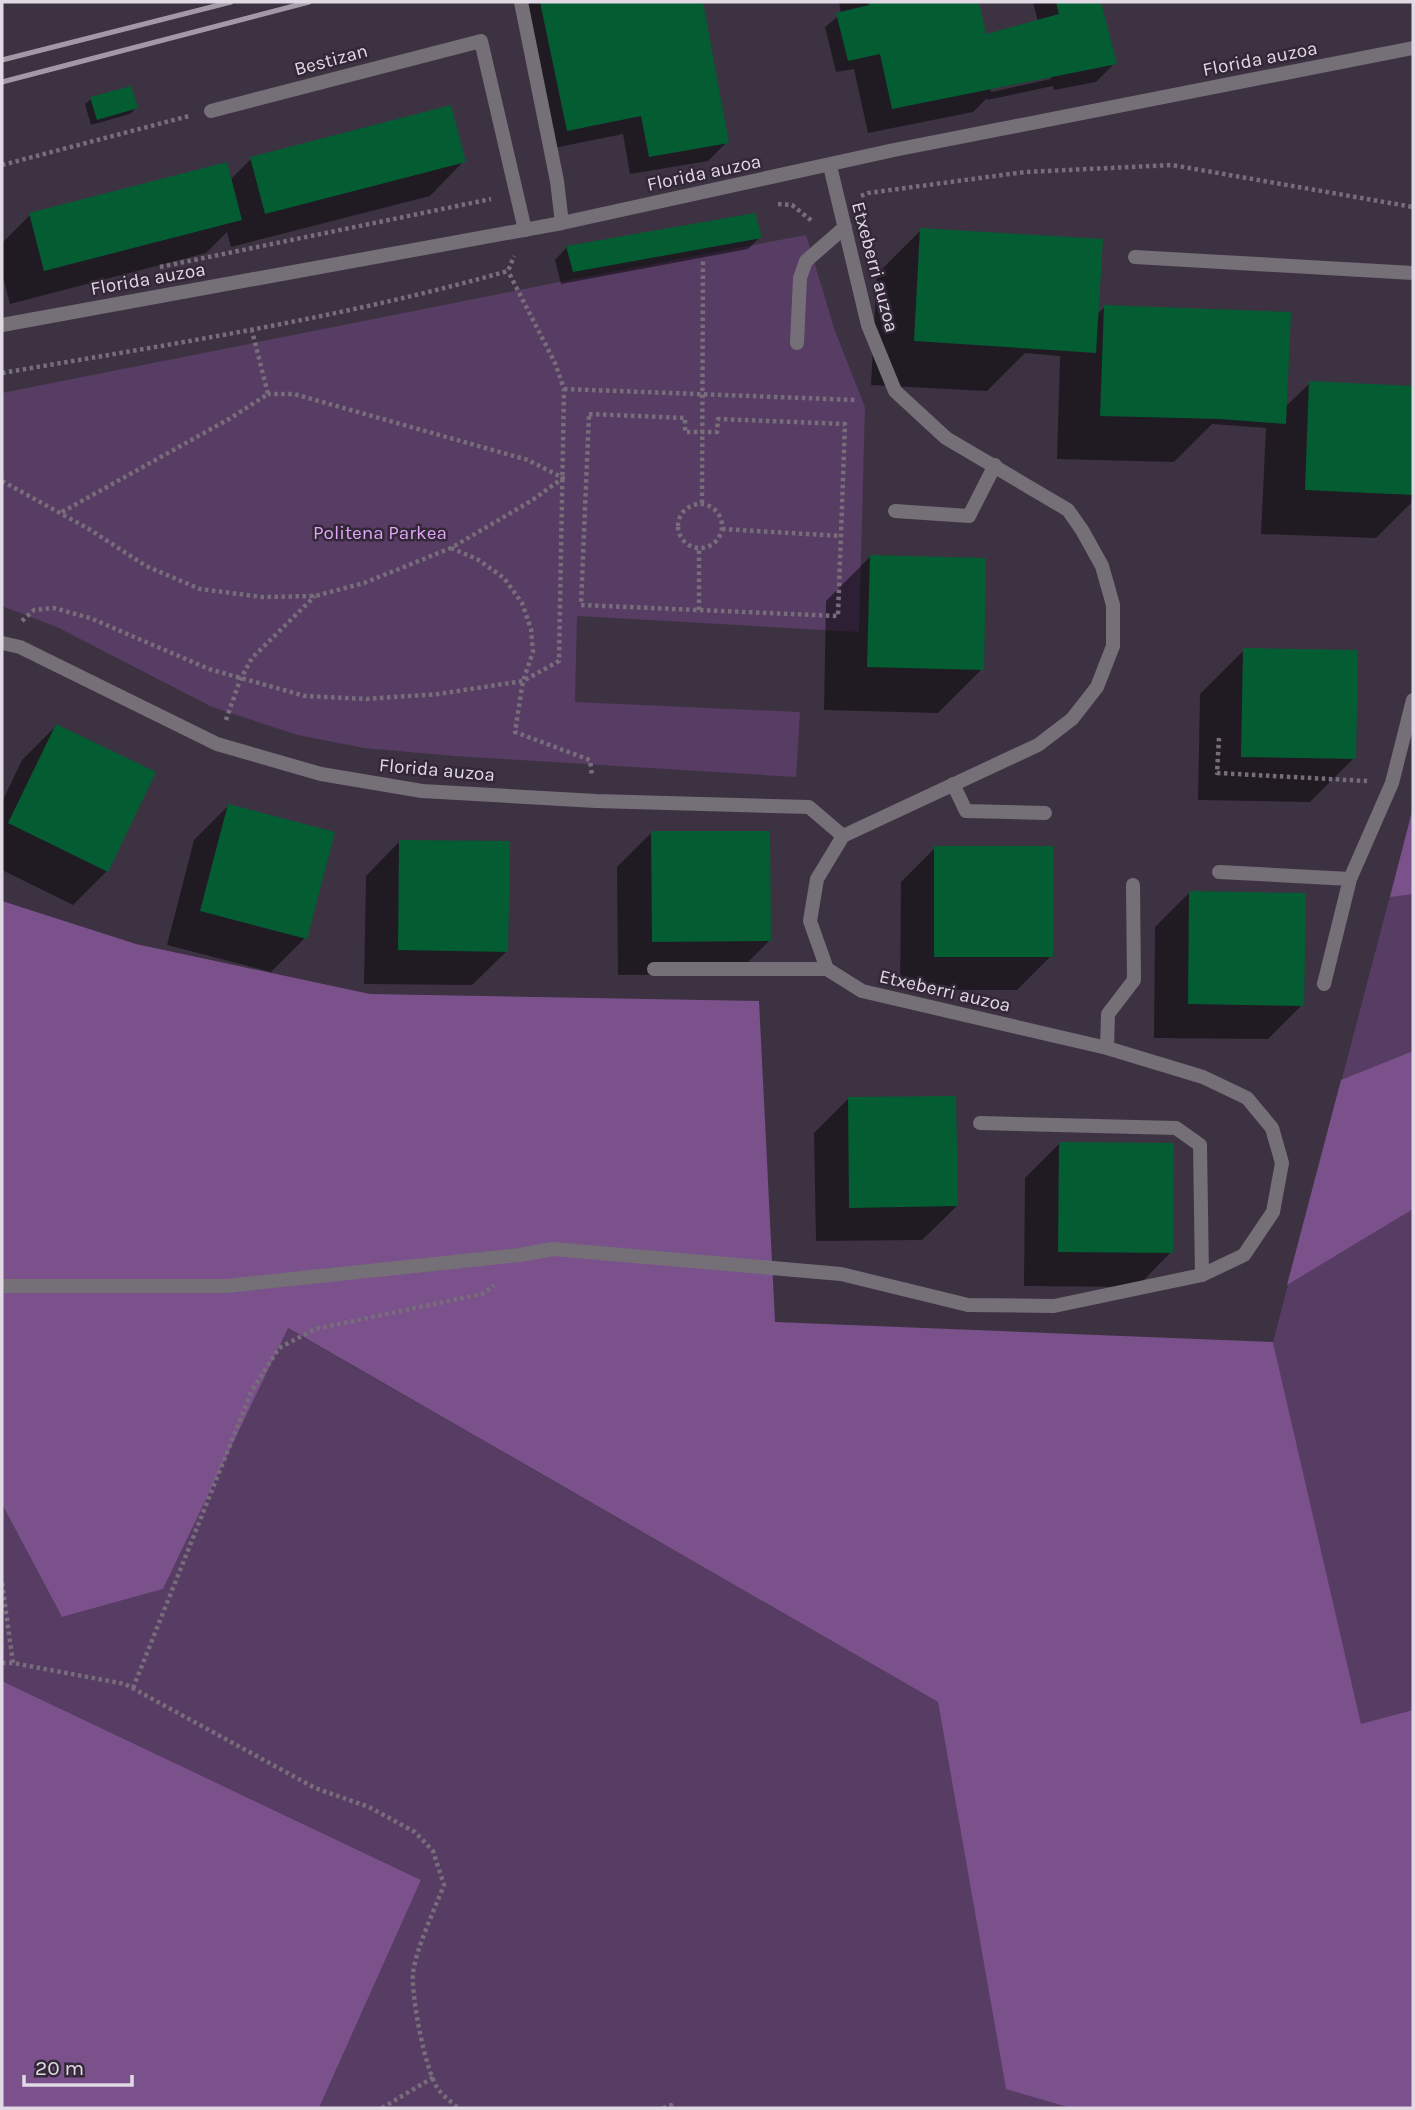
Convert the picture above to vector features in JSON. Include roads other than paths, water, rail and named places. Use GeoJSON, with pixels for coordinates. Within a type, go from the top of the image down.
{"type":"FeatureCollection","features":[{"type":"Feature","properties":{"kind":"street"},"geometry":{"type":"LineString","coordinates":[[521,2],[557,181],[562,223]]}},
{"type":"Feature","properties":{"kind":"street","name":"Bestizan"},"geometry":{"type":"LineString","coordinates":[[211,111],[481,41],[525,230]]}},
{"type":"Feature","properties":{"kind":"street","name":"Florida auzoa"},"geometry":{"type":"LineString","coordinates":[[2,326],[562,223],[908,148],[1413,48]]}},
{"type":"Feature","properties":{"kind":"street","name":"Etxeberri auzoa"},"geometry":{"type":"LineString","coordinates":[[831,166],[868,326],[895,391],[946,438],[1068,510],[1083,530],[1102,566],[1113,605],[1113,646],[1097,687],[1072,719],[1038,745],[843,836]]}},
{"type":"Feature","properties":{"kind":"street"},"geometry":{"type":"LineString","coordinates":[[797,343],[800,278],[806,261],[845,227]]}},
{"type":"Feature","properties":{"kind":"street"},"geometry":{"type":"LineString","coordinates":[[1135,257],[1413,273]]}},
{"type":"Feature","properties":{"kind":"street"},"geometry":{"type":"LineString","coordinates":[[895,511],[969,516],[995,465]]}},
{"type":"Feature","properties":{"kind":"street","name":"Florida auzoa"},"geometry":{"type":"LineString","coordinates":[[2,643],[20,648],[217,744],[321,774],[382,786],[422,790],[596,801],[809,807],[843,836]]}},
{"type":"Feature","properties":{"kind":"street"},"geometry":{"type":"LineString","coordinates":[[1324,984],[1350,879],[1392,783],[1413,700]]}},
{"type":"Feature","properties":{"kind":"street"},"geometry":{"type":"LineString","coordinates":[[953,784],[966,811],[1045,813]]}},
{"type":"Feature","properties":{"kind":"street"},"geometry":{"type":"LineString","coordinates":[[654,970],[827,969],[810,921],[817,879],[843,836]]}},
{"type":"Feature","properties":{"kind":"street"},"geometry":{"type":"LineString","coordinates":[[1219,872],[1350,879]]}},
{"type":"Feature","properties":{"kind":"street"},"geometry":{"type":"LineString","coordinates":[[1107,1048],[1108,1014],[1134,980],[1133,884]]}},
{"type":"Feature","properties":{"kind":"street","name":"Etxeberri auzoa"},"geometry":{"type":"LineString","coordinates":[[2,1286],[226,1286],[520,1255],[553,1249],[841,1274],[968,1305],[1054,1306],[1202,1275],[1244,1255],[1273,1212],[1282,1163],[1272,1128],[1247,1098],[1203,1077],[1107,1048],[863,991],[827,969]]}},
{"type":"Feature","properties":{"kind":"street"},"geometry":{"type":"LineString","coordinates":[[981,1123],[1176,1128],[1200,1145],[1202,1275]]}},
{"type":"Feature","properties":{"kind":"railway"},"geometry":{"type":"LineString","coordinates":[[2,60],[231,2]]}},
{"type":"Feature","properties":{"kind":"railway"},"geometry":{"type":"LineString","coordinates":[[2,82],[309,2]]}},
{"type":"Feature","properties":{"kind":"park label","name":"Politena Parkea"},"geometry":{"type":"Point","coordinates":[380,533]}}]}
